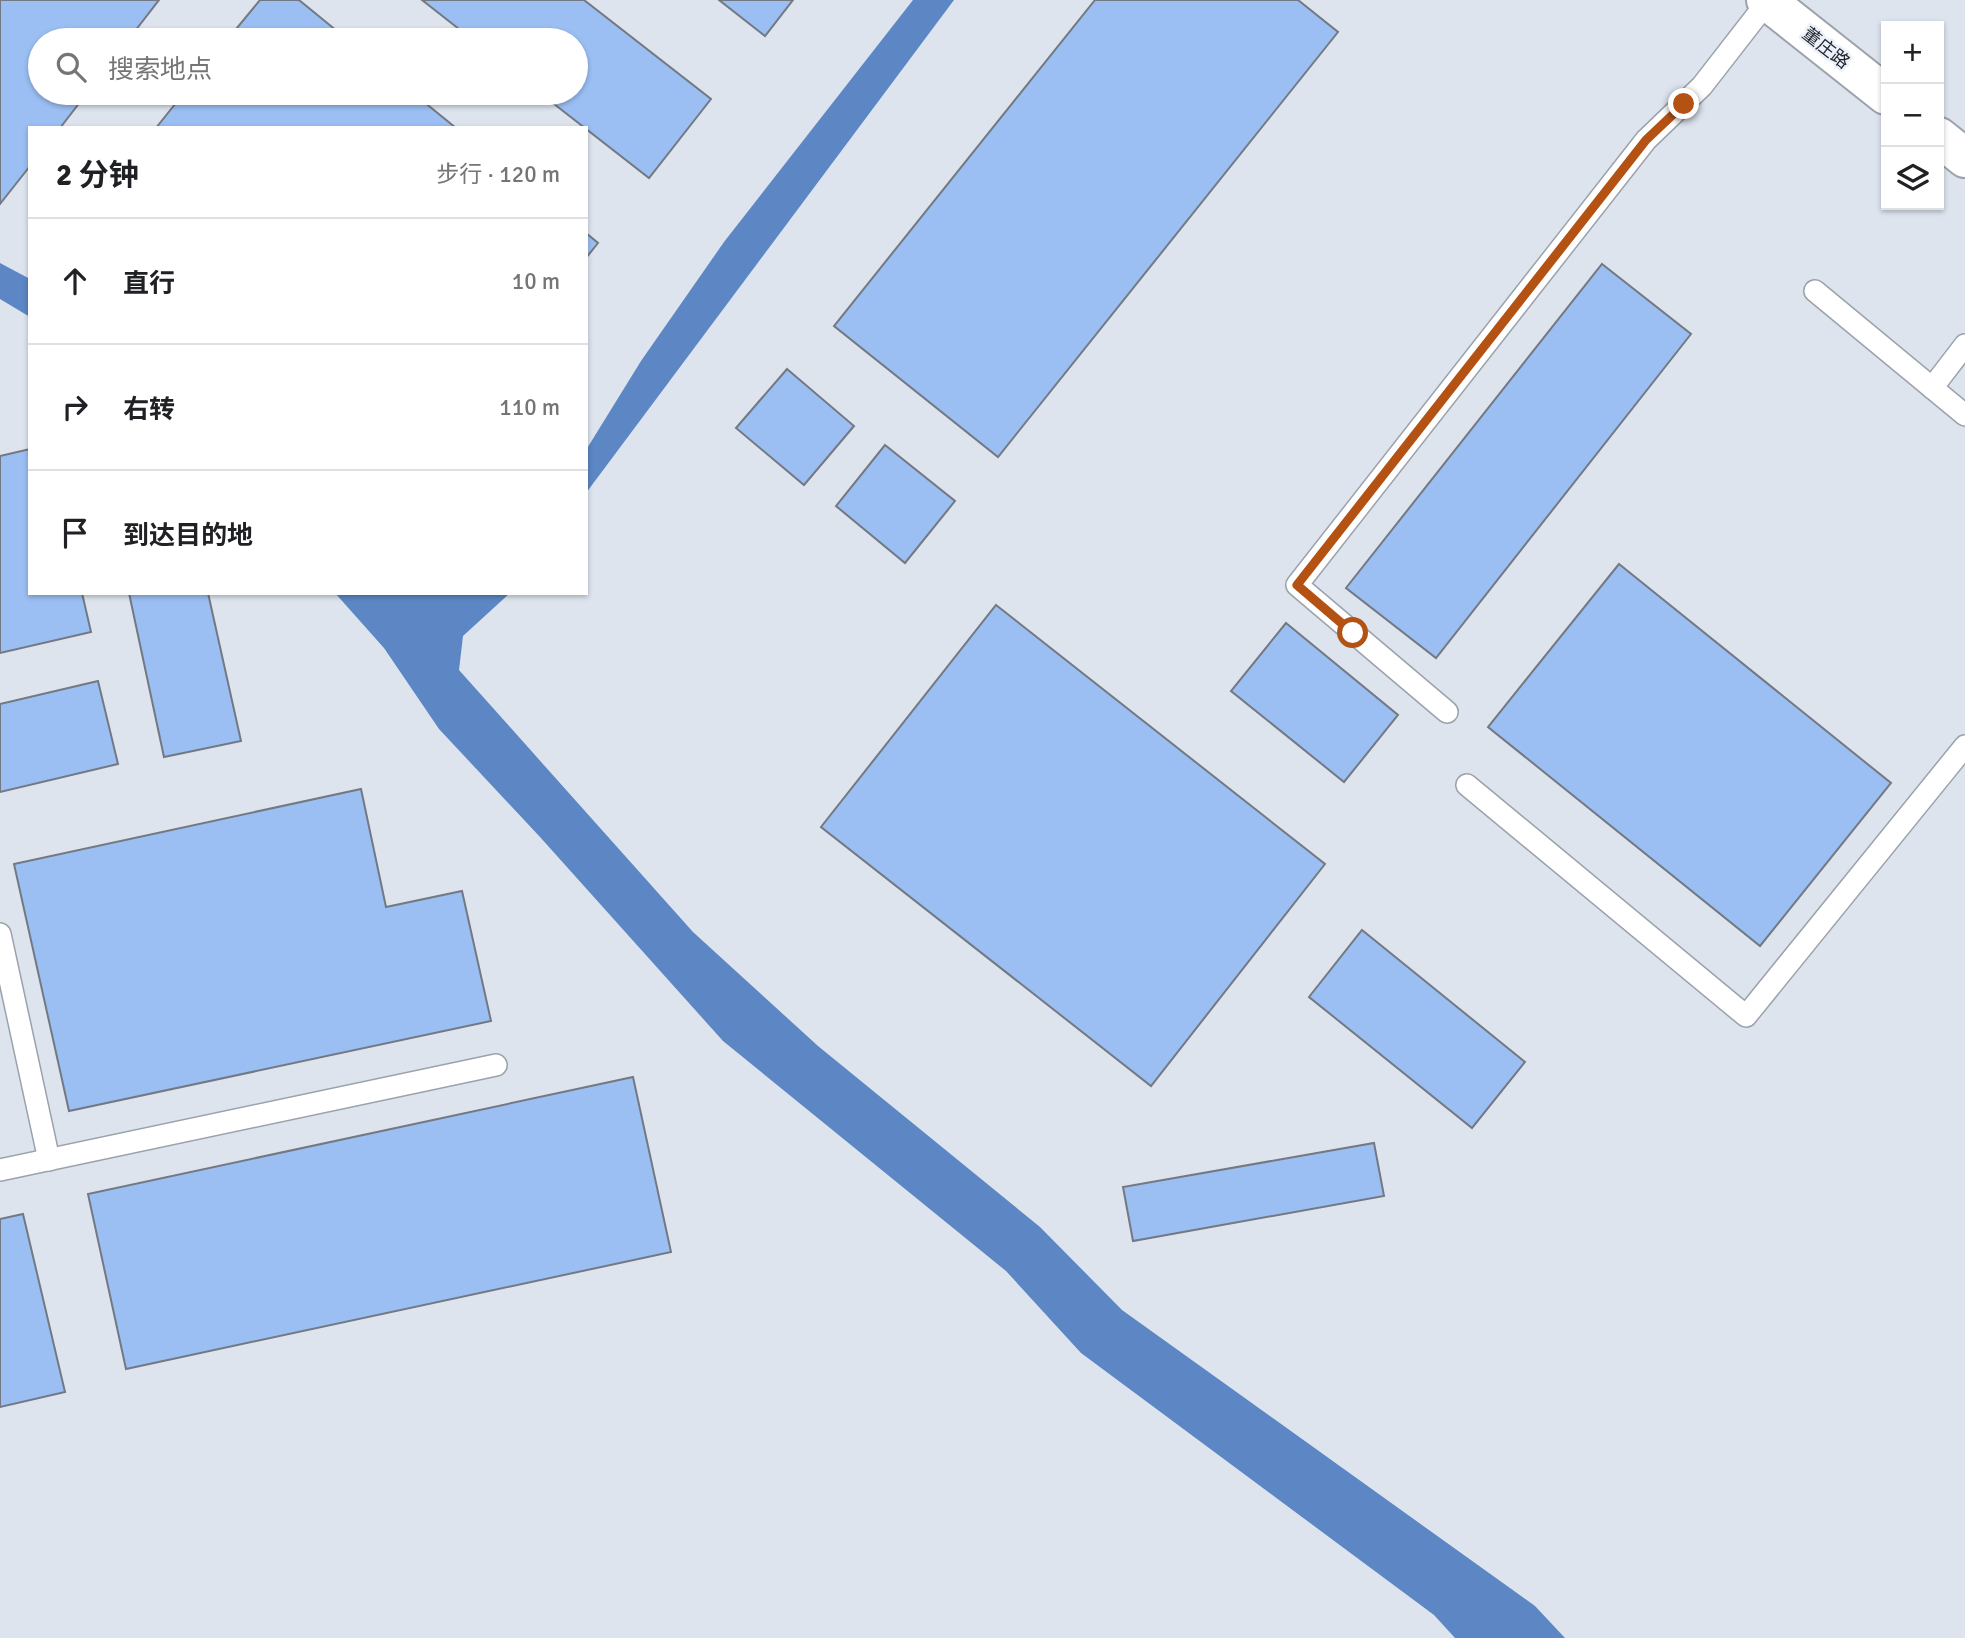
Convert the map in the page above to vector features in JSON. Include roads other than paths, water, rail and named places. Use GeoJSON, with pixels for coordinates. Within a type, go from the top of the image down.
{"type":"FeatureCollection","features":[{"type":"Feature","properties":{"kind":"street","name":"董庄路"},"geometry":{"type":"LineString","coordinates":[[1767,0],[1881,91]]}},
{"type":"Feature","properties":{"kind":"street"},"geometry":{"type":"LineString","coordinates":[[1944,141],[1965,158]]}},
{"type":"Feature","properties":{"kind":"lane"},"geometry":{"type":"LineString","coordinates":[[1447,712],[1297,585],[1646,140],[1702,86],[1767,0]]}},
{"type":"Feature","properties":{"kind":"lane"},"geometry":{"type":"LineString","coordinates":[[1815,291],[1965,415]]}},
{"type":"Feature","properties":{"kind":"lane"},"geometry":{"type":"LineString","coordinates":[[1932,388],[1965,345]]}},
{"type":"Feature","properties":{"kind":"lane"},"geometry":{"type":"LineString","coordinates":[[1467,785],[1746,1016],[1965,746]]}},
{"type":"Feature","properties":{"kind":"lane"},"geometry":{"type":"LineString","coordinates":[[0,934],[49,1160]]}},
{"type":"Feature","properties":{"kind":"lane"},"geometry":{"type":"LineString","coordinates":[[0,1170],[496,1065]]}},
{"type":"Feature","properties":{"kind":"water"},"geometry":{"type":"Polygon","coordinates":[[[913,0],[954,0],[588,490],[588,447],[641,361],[724,242],[913,0]]]}},
{"type":"Feature","properties":{"kind":"water"},"geometry":{"type":"Polygon","coordinates":[[[0,263],[28,278],[28,316],[0,299],[0,263]]]}},
{"type":"Feature","properties":{"kind":"water"},"geometry":{"type":"Polygon","coordinates":[[[337,595],[508,595],[463,636],[459,670],[693,932],[818,1046],[1040,1227],[1122,1310],[1535,1606],[1565,1638],[1455,1638],[1434,1615],[1081,1353],[1006,1271],[723,1041],[439,729],[384,648],[337,595]]]}}]}
